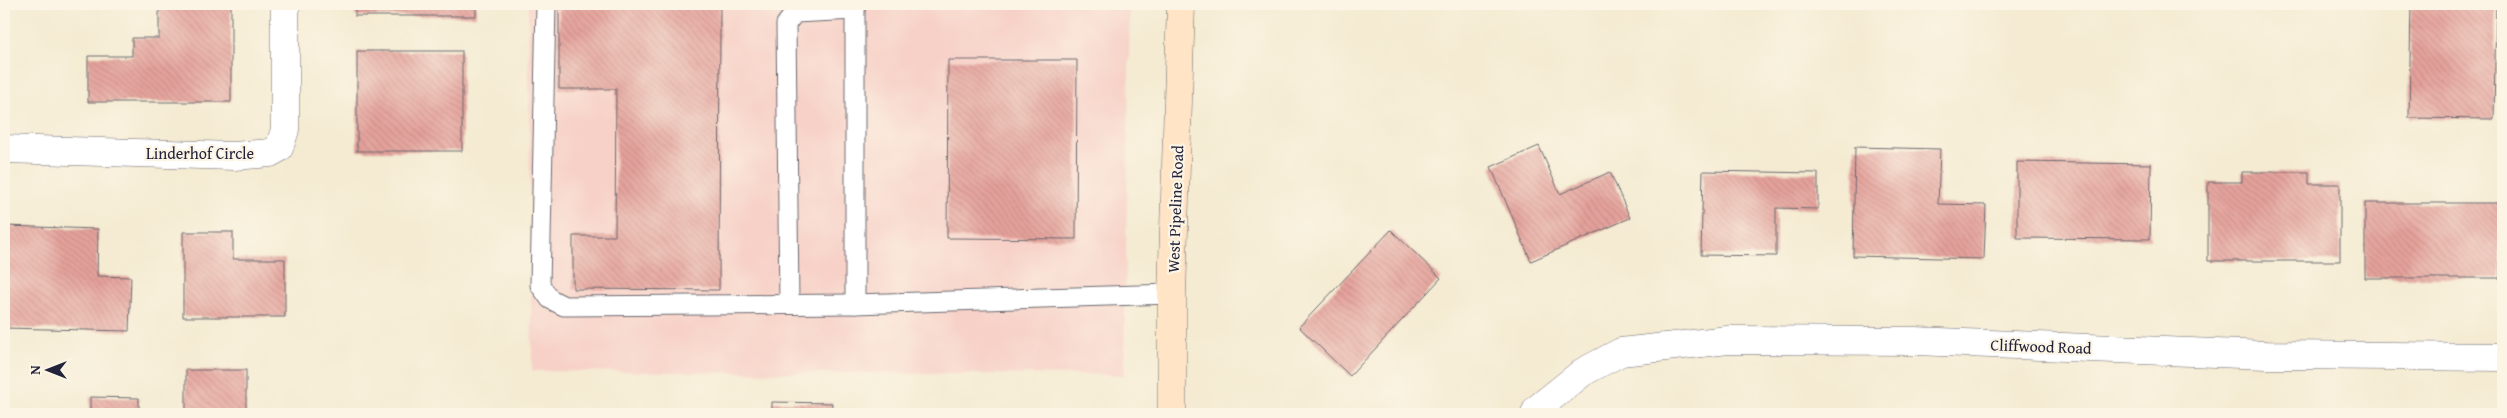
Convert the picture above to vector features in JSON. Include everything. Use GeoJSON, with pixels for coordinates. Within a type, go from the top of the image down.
{"type":"FeatureCollection","features":[{"type":"Feature","properties":{"kind":"main road","name":"West Pipeline Road"},"geometry":{"type":"LineString","coordinates":[[1172,414],[1172,294],[1181,4]]}},
{"type":"Feature","properties":{"kind":"street","name":"Linderhof Circle"},"geometry":{"type":"LineString","coordinates":[[4,149],[234,156],[270,153],[279,148],[285,130],[285,4]]}},
{"type":"Feature","properties":{"kind":"street","name":"Cliffwood Road"},"geometry":{"type":"LineString","coordinates":[[1535,414],[1537,409],[1583,372],[1621,352],[1728,340],[1915,341],[2266,355],[2503,357]]}},
{"type":"Feature","properties":{"kind":"lane"},"geometry":{"type":"LineString","coordinates":[[546,4],[540,285],[550,299],[564,306],[855,304],[1172,294]]}},
{"type":"Feature","properties":{"kind":"lane"},"geometry":{"type":"LineString","coordinates":[[789,304],[786,24],[795,13],[855,7],[855,304]]}},
{"type":"Feature","properties":{"kind":"shaded area"},"geometry":{"type":"Polygon","coordinates":[[[528,4],[1130,4],[1124,375],[532,371],[528,4]]]}},
{"type":"Feature","properties":{"kind":"building"},"geometry":{"type":"Polygon","coordinates":[[[355,4],[476,4],[476,16],[355,16],[355,4]]]}},
{"type":"Feature","properties":{"kind":"building"},"geometry":{"type":"Polygon","coordinates":[[[559,4],[720,4],[719,290],[573,289],[573,236],[615,236],[616,89],[559,89],[559,4]]]}},
{"type":"Feature","properties":{"kind":"building"},"geometry":{"type":"Polygon","coordinates":[[[2411,4],[2496,4],[2494,119],[2409,118],[2411,4]]]}},
{"type":"Feature","properties":{"kind":"building"},"geometry":{"type":"Polygon","coordinates":[[[159,5],[231,5],[231,102],[88,102],[88,56],[132,56],[132,38],[159,38],[159,5]]]}},
{"type":"Feature","properties":{"kind":"building"},"geometry":{"type":"Polygon","coordinates":[[[4,16],[6,16],[6,112],[4,112],[4,16]]]}},
{"type":"Feature","properties":{"kind":"building"},"geometry":{"type":"Polygon","coordinates":[[[357,51],[462,51],[462,151],[357,151],[357,51]]]}},
{"type":"Feature","properties":{"kind":"building"},"geometry":{"type":"Polygon","coordinates":[[[948,60],[1077,60],[1076,239],[947,238],[948,60]]]}},
{"type":"Feature","properties":{"kind":"building"},"geometry":{"type":"Polygon","coordinates":[[[1539,146],[1560,194],[1610,172],[1630,218],[1531,261],[1491,167],[1539,146]]]}},
{"type":"Feature","properties":{"kind":"building"},"geometry":{"type":"Polygon","coordinates":[[[1855,147],[1940,149],[1938,204],[1986,205],[1984,259],[1853,256],[1855,147]]]}},
{"type":"Feature","properties":{"kind":"building"},"geometry":{"type":"Polygon","coordinates":[[[2017,162],[2151,164],[2150,239],[2017,238],[2017,162]]]}},
{"type":"Feature","properties":{"kind":"building"},"geometry":{"type":"Polygon","coordinates":[[[1703,171],[1818,173],[1818,209],[1776,208],[1776,256],[1701,255],[1703,171]]]}},
{"type":"Feature","properties":{"kind":"building"},"geometry":{"type":"Polygon","coordinates":[[[2242,172],[2309,172],[2309,184],[2340,184],[2340,261],[2208,261],[2208,182],[2242,182],[2242,172]]]}},
{"type":"Feature","properties":{"kind":"building"},"geometry":{"type":"Polygon","coordinates":[[[2365,203],[2500,203],[2500,278],[2365,278],[2365,203]]]}},
{"type":"Feature","properties":{"kind":"building"},"geometry":{"type":"Polygon","coordinates":[[[4,226],[98,229],[97,276],[131,277],[129,331],[4,328],[4,226]]]}},
{"type":"Feature","properties":{"kind":"building"},"geometry":{"type":"Polygon","coordinates":[[[1391,230],[1441,278],[1350,376],[1299,327],[1391,230]]]}},
{"type":"Feature","properties":{"kind":"building"},"geometry":{"type":"Polygon","coordinates":[[[183,232],[233,232],[233,259],[285,259],[285,317],[183,317],[183,232]]]}},
{"type":"Feature","properties":{"kind":"building"},"geometry":{"type":"Polygon","coordinates":[[[186,370],[246,370],[246,414],[186,414],[186,370]]]}},
{"type":"Feature","properties":{"kind":"building"},"geometry":{"type":"Polygon","coordinates":[[[90,397],[139,398],[139,414],[90,414],[90,397]]]}},
{"type":"Feature","properties":{"kind":"building"},"geometry":{"type":"Polygon","coordinates":[[[772,402],[832,403],[831,414],[772,414],[772,402]]]}}]}
